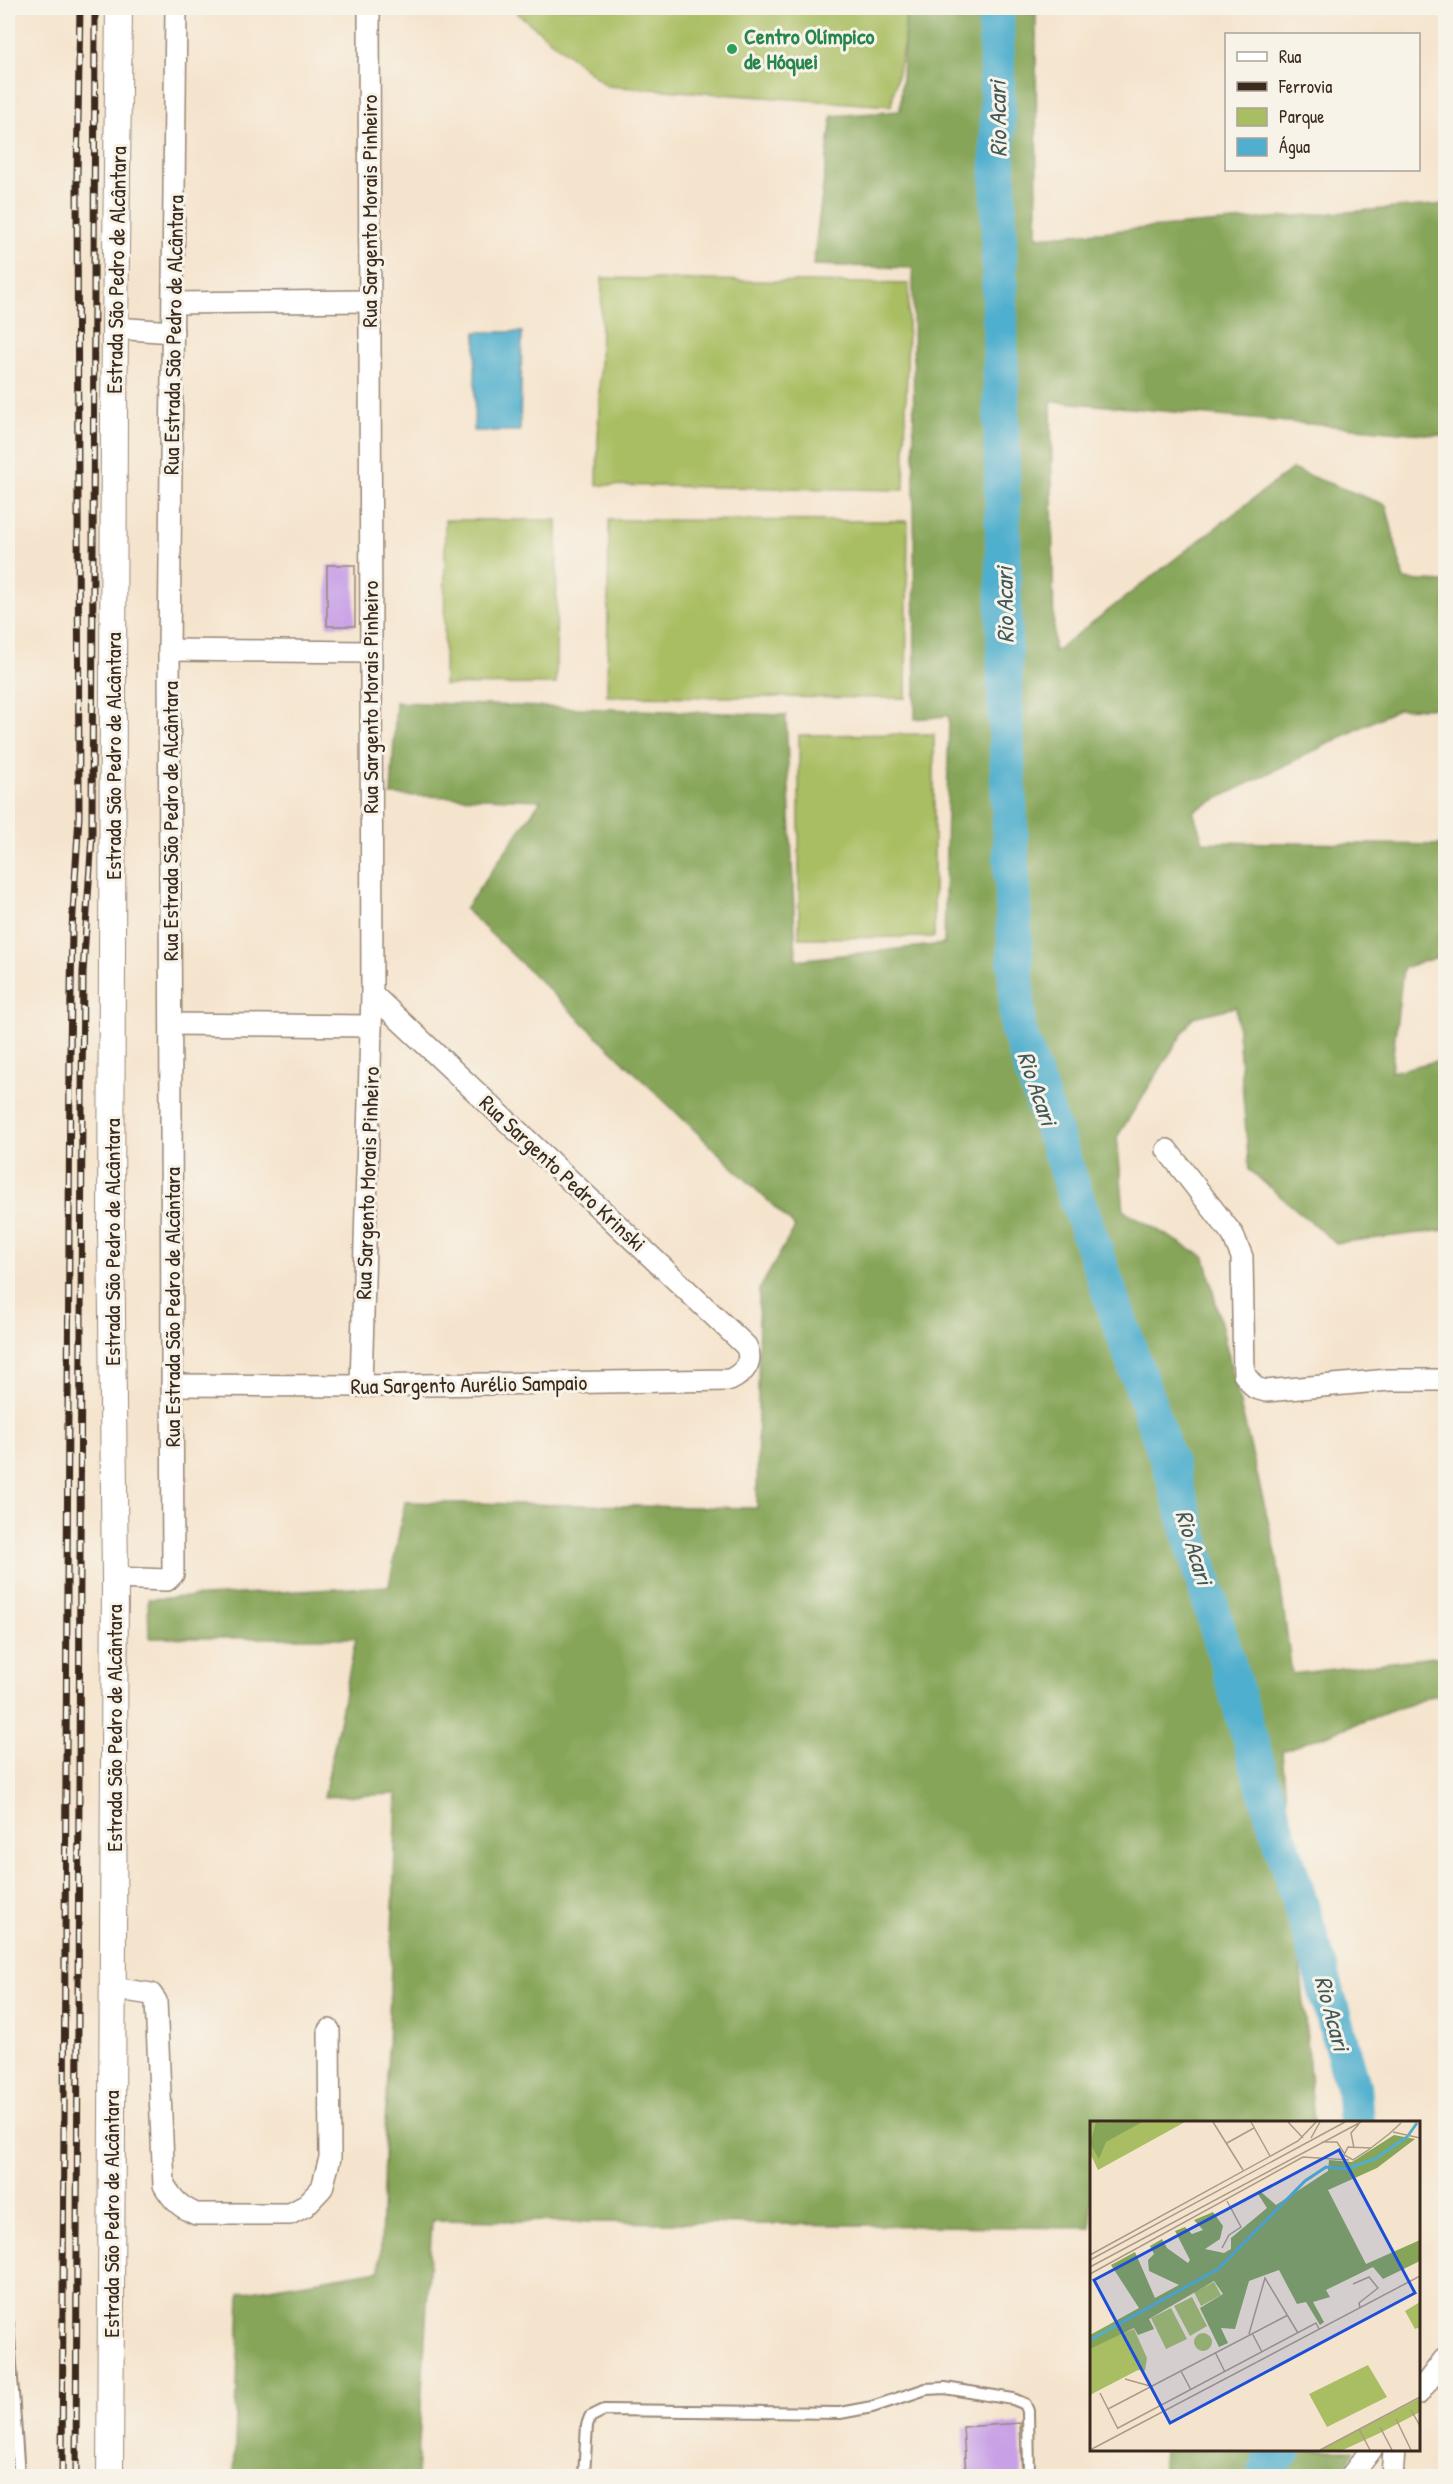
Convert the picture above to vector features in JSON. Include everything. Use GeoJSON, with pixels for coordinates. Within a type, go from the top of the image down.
{"type":"FeatureCollection","features":[{"type":"Feature","properties":{"kind":"street","name":"Estrada São Pedro de Alcântara"},"geometry":{"type":"LineString","coordinates":[[110,2476],[115,1578],[111,1216],[115,328],[119,8]]}},
{"type":"Feature","properties":{"kind":"street","name":"Rua Estrada São Pedro de Alcântara"},"geometry":{"type":"LineString","coordinates":[[115,1578],[167,1580],[173,1574],[169,651],[176,8]]}},
{"type":"Feature","properties":{"kind":"street","name":"Rua Sargento Morais Pinheiro"},"geometry":{"type":"LineString","coordinates":[[361,1386],[372,994],[369,8]]}},
{"type":"Feature","properties":{"kind":"street"},"geometry":{"type":"LineString","coordinates":[[173,303],[370,301]]}},
{"type":"Feature","properties":{"kind":"street"},"geometry":{"type":"LineString","coordinates":[[115,328],[173,332]]}},
{"type":"Feature","properties":{"kind":"street"},"geometry":{"type":"LineString","coordinates":[[169,651],[370,652]]}},
{"type":"Feature","properties":{"kind":"street","name":"Rua Sargento Pedro Krinski"},"geometry":{"type":"LineString","coordinates":[[372,994],[746,1346],[750,1354]]}},
{"type":"Feature","properties":{"kind":"street"},"geometry":{"type":"LineString","coordinates":[[171,1023],[371,1026]]}},
{"type":"Feature","properties":{"kind":"street"},"geometry":{"type":"LineString","coordinates":[[1167,1150],[1233,1235],[1239,1250],[1244,1281],[1244,1374],[1255,1388],[1266,1391],[1389,1380],[1446,1380]]}},
{"type":"Feature","properties":{"kind":"street","name":"Rua Sargento Aurélio Sampaio"},"geometry":{"type":"LineString","coordinates":[[172,1385],[361,1386],[730,1380],[740,1375],[748,1365],[750,1354]]}},
{"type":"Feature","properties":{"kind":"street"},"geometry":{"type":"LineString","coordinates":[[112,1988],[151,1994],[156,2001],[164,2185],[172,2199],[183,2208],[196,2214],[290,2214],[305,2206],[322,2188],[330,2158],[329,2030]]}},
{"type":"Feature","properties":{"kind":"street"},"geometry":{"type":"LineString","coordinates":[[1420,2393],[1446,2357]]}},
{"type":"Feature","properties":{"kind":"street"},"geometry":{"type":"LineString","coordinates":[[1351,2476],[1370,2451]]}},
{"type":"Feature","properties":{"kind":"street"},"geometry":{"type":"LineString","coordinates":[[1392,2476],[1394,2451]]}},
{"type":"Feature","properties":{"kind":"lane"},"geometry":{"type":"LineString","coordinates":[[8,2323],[19,2476]]}},
{"type":"Feature","properties":{"kind":"lane"},"geometry":{"type":"LineString","coordinates":[[584,2476],[587,2425],[590,2417],[604,2410],[840,2413],[872,2407],[926,2389],[945,2388],[1013,2399],[1025,2404],[1028,2411],[1029,2476]]}},
{"type":"Feature","properties":{"kind":"green space","name":"Centro Olímpico de Hóquei"},"geometry":{"type":"Polygon","coordinates":[[[521,8],[911,8],[891,106],[607,86],[517,13],[521,8]]]}},
{"type":"Feature","properties":{"kind":"green space"},"geometry":{"type":"Polygon","coordinates":[[[906,8],[1036,8],[1037,237],[1445,204],[1445,436],[1051,401],[1054,652],[1292,469],[1386,505],[1404,580],[1445,582],[1445,707],[1398,709],[1193,811],[1203,842],[1445,845],[1445,955],[1403,968],[1391,1072],[1445,1059],[1445,1230],[1336,1243],[1249,1170],[1236,1007],[1193,1017],[1117,1137],[1124,1211],[1205,1257],[1277,1558],[1292,1674],[1441,1656],[1441,1693],[1282,1751],[1314,2121],[1090,2121],[1090,2228],[432,2220],[417,2476],[234,2476],[240,2293],[380,2270],[397,1794],[324,1797],[356,1638],[149,1638],[148,1599],[389,1586],[405,1502],[757,1508],[759,1290],[795,1227],[465,909],[541,800],[391,795],[396,702],[786,715],[796,960],[944,944],[949,716],[915,719],[913,268],[813,265],[832,116],[900,111],[906,8]]]}},
{"type":"Feature","properties":{"kind":"green space"},"geometry":{"type":"Polygon","coordinates":[[[602,278],[909,284],[904,490],[597,485],[602,278]]]}},
{"type":"Feature","properties":{"kind":"green space"},"geometry":{"type":"Polygon","coordinates":[[[445,520],[557,520],[556,684],[444,685],[445,520]]]}},
{"type":"Feature","properties":{"kind":"green space"},"geometry":{"type":"Polygon","coordinates":[[[609,520],[908,521],[906,698],[607,696],[609,520]]]}},
{"type":"Feature","properties":{"kind":"green space"},"geometry":{"type":"Polygon","coordinates":[[[934,734],[934,937],[799,938],[799,735],[934,734]]]}},
{"type":"Feature","properties":{"kind":"green space"},"geometry":{"type":"Polygon","coordinates":[[[1164,2451],[1354,2451],[1338,2476],[1162,2476],[1164,2451]]]}},
{"type":"Feature","properties":{"kind":"water"},"geometry":{"type":"Polygon","coordinates":[[[476,332],[522,332],[520,431],[474,431],[476,332]]]}},
{"type":"Feature","properties":{"kind":"building"},"geometry":{"type":"Polygon","coordinates":[[[327,565],[355,565],[355,626],[327,626],[327,565]]]}},
{"type":"Feature","properties":{"kind":"building"},"geometry":{"type":"Polygon","coordinates":[[[1020,2423],[1022,2476],[966,2476],[963,2427],[1020,2423]]]}},
{"type":"Feature","properties":{"kind":"waterway","name":"Rio Acari"},"geometry":{"type":"LineString","coordinates":[[996,8],[1005,696],[1018,1030],[1171,1469],[1261,1777],[1316,1954],[1353,2086],[1356,2121]]}},
{"type":"Feature","properties":{"kind":"waterway","name":"Rio Acari"},"geometry":{"type":"LineString","coordinates":[[1265,2476],[1270,2462],[1283,2451]]}},
{"type":"Feature","properties":{"kind":"railway"},"geometry":{"type":"LineString","coordinates":[[62,2476],[70,1055],[72,929],[79,816],[77,175],[80,8]]}},
{"type":"Feature","properties":{"kind":"railway"},"geometry":{"type":"LineString","coordinates":[[76,2476],[82,1101],[83,972],[92,836],[95,8]]}},
{"type":"Feature","properties":{"kind":"place","name":"Centro Olímpico de Hóquei"},"geometry":{"type":"Point","coordinates":[732,49]}}]}
